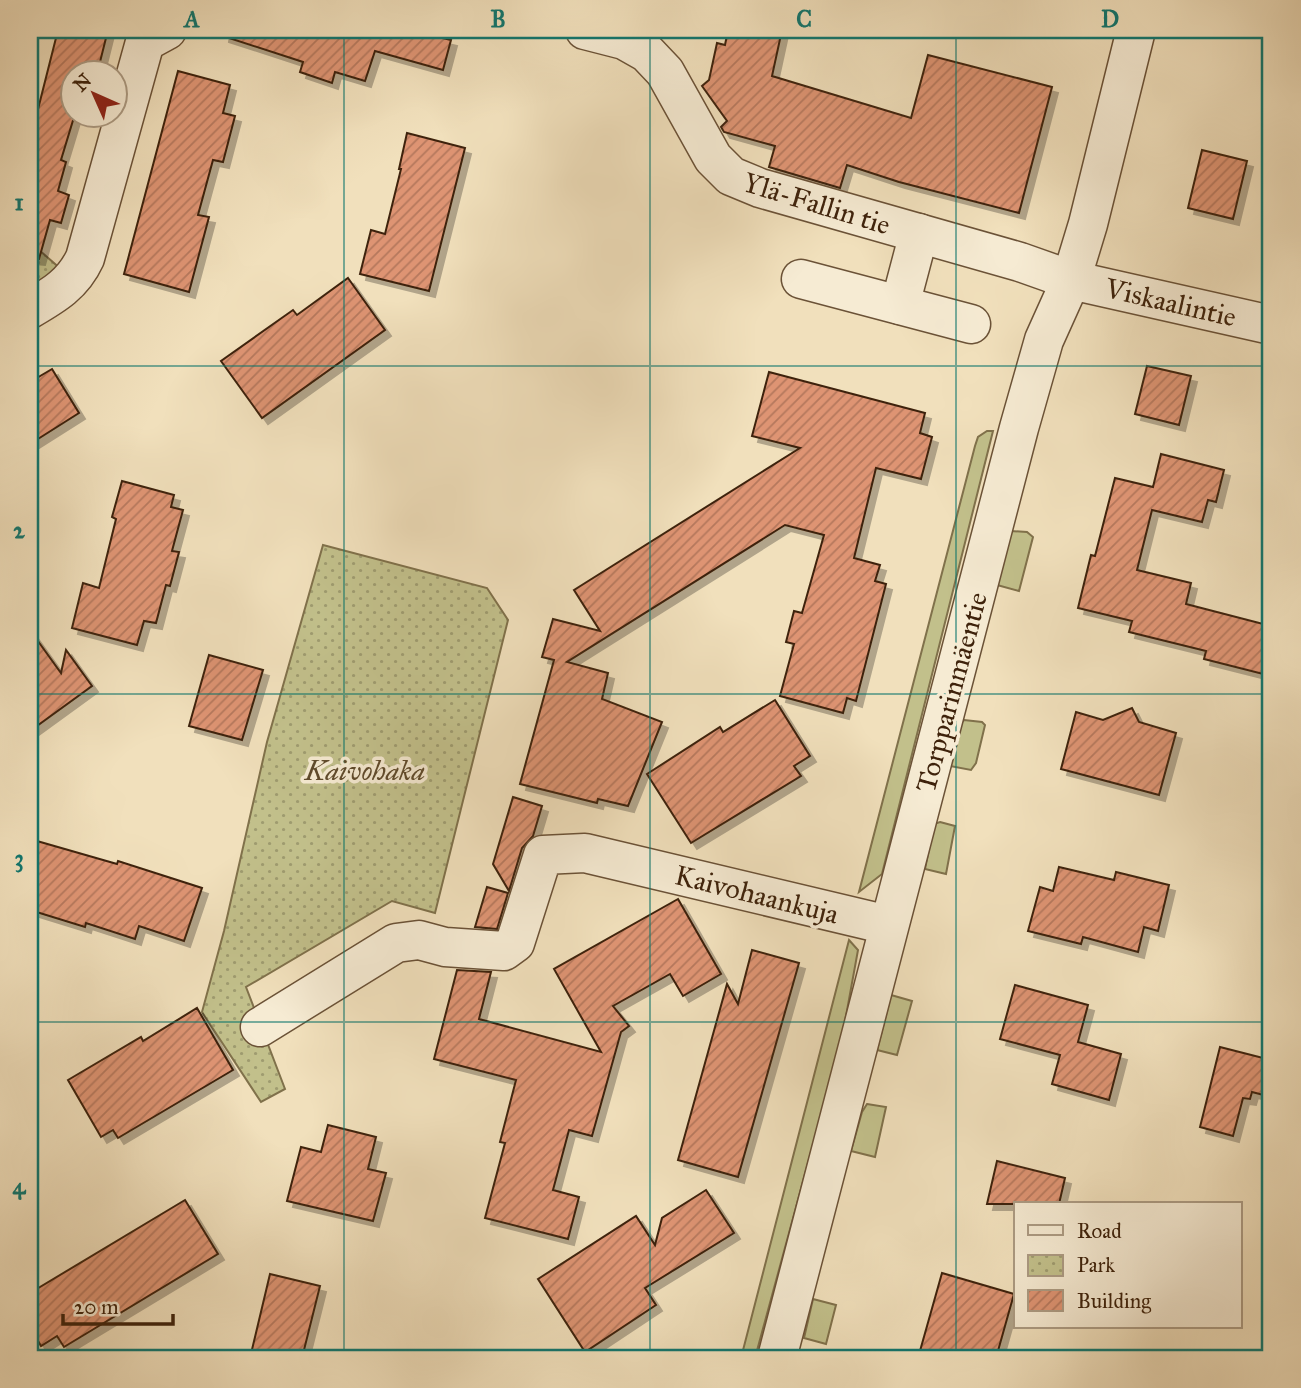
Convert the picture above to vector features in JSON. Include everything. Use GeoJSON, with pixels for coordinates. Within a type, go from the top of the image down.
{"type":"FeatureCollection","features":[{"type":"Feature","properties":{"kind":"street"},"geometry":{"type":"LineString","coordinates":[[30,309],[58,292],[78,273],[85,258],[145,42],[167,30]]}},
{"type":"Feature","properties":{"kind":"street","name":"Ylä-Fallin tie"},"geometry":{"type":"LineString","coordinates":[[585,30],[634,44],[658,63],[713,158],[731,176],[760,188],[1071,279]]}},
{"type":"Feature","properties":{"kind":"street","name":"Torpparinmäentie"},"geometry":{"type":"LineString","coordinates":[[777,1358],[888,925],[1044,340],[1071,279],[1088,224],[1136,30]]}},
{"type":"Feature","properties":{"kind":"street"},"geometry":{"type":"LineString","coordinates":[[900,305],[919,233]]}},
{"type":"Feature","properties":{"kind":"street"},"geometry":{"type":"LineString","coordinates":[[801,279],[971,324]]}},
{"type":"Feature","properties":{"kind":"street","name":"Viskaalintie"},"geometry":{"type":"LineString","coordinates":[[1071,279],[1271,325]]}},
{"type":"Feature","properties":{"kind":"street","name":"Kaivohaankuja"},"geometry":{"type":"LineString","coordinates":[[260,1027],[396,943],[419,940],[445,947],[504,951],[515,943],[543,855],[585,853],[888,925]]}},
{"type":"Feature","properties":{"kind":"green space"},"geometry":{"type":"Polygon","coordinates":[[[30,242],[63,271],[38,288],[30,281],[30,242]]]}},
{"type":"Feature","properties":{"kind":"green space"},"geometry":{"type":"Polygon","coordinates":[[[987,431],[993,431],[882,874],[859,892],[975,446],[978,437],[987,431]]]}},
{"type":"Feature","properties":{"kind":"green space"},"geometry":{"type":"Polygon","coordinates":[[[1010,531],[1027,532],[1033,537],[1019,591],[997,585],[1010,531]]]}},
{"type":"Feature","properties":{"kind":"green space","name":"Kaivohaka"},"geometry":{"type":"Polygon","coordinates":[[[323,545],[487,588],[508,620],[435,913],[392,901],[246,987],[285,1089],[261,1102],[202,1012],[224,931],[267,742],[323,545]]]}},
{"type":"Feature","properties":{"kind":"green space"},"geometry":{"type":"Polygon","coordinates":[[[964,720],[982,722],[985,725],[976,763],[971,770],[950,766],[960,724],[964,720]]]}},
{"type":"Feature","properties":{"kind":"green space"},"geometry":{"type":"Polygon","coordinates":[[[940,822],[955,826],[946,874],[925,869],[934,824],[940,822]]]}},
{"type":"Feature","properties":{"kind":"green space"},"geometry":{"type":"Polygon","coordinates":[[[849,940],[858,950],[842,1038],[755,1358],[741,1358],[849,940]]]}},
{"type":"Feature","properties":{"kind":"green space"},"geometry":{"type":"Polygon","coordinates":[[[891,995],[912,1001],[897,1055],[877,1050],[891,995]]]}},
{"type":"Feature","properties":{"kind":"green space"},"geometry":{"type":"Polygon","coordinates":[[[867,1104],[886,1107],[875,1157],[851,1151],[862,1112],[867,1104]]]}},
{"type":"Feature","properties":{"kind":"green space"},"geometry":{"type":"Polygon","coordinates":[[[813,1299],[836,1305],[826,1344],[804,1338],[813,1299]]]}},
{"type":"Feature","properties":{"kind":"building"},"geometry":{"type":"Polygon","coordinates":[[[58,30],[108,30],[100,60],[60,60],[60,130],[70,130],[61,160],[66,162],[58,191],[69,195],[61,223],[50,220],[39,259],[30,258],[30,120],[35,121],[58,30]]]}},
{"type":"Feature","properties":{"kind":"building"},"geometry":{"type":"Polygon","coordinates":[[[224,30],[409,30],[451,40],[443,70],[375,51],[365,81],[335,72],[332,83],[300,72],[303,62],[223,36],[224,30]]]}},
{"type":"Feature","properties":{"kind":"building"},"geometry":{"type":"Polygon","coordinates":[[[728,30],[782,30],[772,76],[911,118],[928,55],[1052,87],[1019,213],[899,182],[847,165],[840,188],[769,167],[775,146],[724,132],[721,127],[727,121],[702,86],[709,80],[717,43],[725,45],[728,30]]]}},
{"type":"Feature","properties":{"kind":"building"},"geometry":{"type":"Polygon","coordinates":[[[178,71],[230,85],[223,113],[235,116],[223,162],[213,160],[198,215],[209,217],[189,292],[124,274],[178,71]]]}},
{"type":"Feature","properties":{"kind":"building"},"geometry":{"type":"Polygon","coordinates":[[[407,133],[465,148],[429,291],[360,274],[371,230],[385,234],[407,133]]]}},
{"type":"Feature","properties":{"kind":"building"},"geometry":{"type":"Polygon","coordinates":[[[1202,150],[1247,161],[1233,219],[1188,208],[1202,150]]]}},
{"type":"Feature","properties":{"kind":"building"},"geometry":{"type":"Polygon","coordinates":[[[348,278],[385,330],[262,418],[221,361],[293,310],[297,315],[348,278]]]}},
{"type":"Feature","properties":{"kind":"building"},"geometry":{"type":"Polygon","coordinates":[[[1147,366],[1191,376],[1179,425],[1135,414],[1147,366]]]}},
{"type":"Feature","properties":{"kind":"building"},"geometry":{"type":"Polygon","coordinates":[[[52,369],[79,413],[30,444],[30,382],[52,369]]]}},
{"type":"Feature","properties":{"kind":"building"},"geometry":{"type":"Polygon","coordinates":[[[769,372],[925,413],[920,433],[932,437],[921,479],[876,468],[854,558],[880,565],[875,581],[886,584],[856,701],[847,698],[843,713],[780,696],[794,644],[786,642],[794,611],[802,613],[824,535],[785,525],[567,662],[608,673],[602,699],[662,722],[628,806],[598,799],[597,803],[520,784],[554,660],[542,657],[553,619],[600,631],[574,590],[800,448],[752,436],[769,372]]]}},
{"type":"Feature","properties":{"kind":"building"},"geometry":{"type":"Polygon","coordinates":[[[1161,454],[1224,470],[1216,502],[1208,500],[1202,522],[1152,510],[1137,570],[1191,583],[1186,604],[1271,626],[1271,676],[1204,659],[1206,651],[1129,632],[1132,621],[1078,608],[1091,555],[1095,556],[1115,478],[1153,487],[1161,454]]]}},
{"type":"Feature","properties":{"kind":"building"},"geometry":{"type":"Polygon","coordinates":[[[122,481],[174,495],[171,507],[183,510],[172,551],[179,552],[170,586],[166,585],[156,623],[144,621],[137,645],[72,628],[83,583],[99,588],[116,519],[112,517],[122,481]]]}},
{"type":"Feature","properties":{"kind":"building"},"geometry":{"type":"Polygon","coordinates":[[[30,630],[61,673],[66,650],[92,686],[30,731],[30,630]]]}},
{"type":"Feature","properties":{"kind":"building"},"geometry":{"type":"Polygon","coordinates":[[[209,655],[263,670],[242,740],[189,726],[209,655]]]}},
{"type":"Feature","properties":{"kind":"building"},"geometry":{"type":"Polygon","coordinates":[[[775,700],[810,756],[794,766],[801,776],[691,843],[647,774],[720,727],[723,732],[775,700]]]}},
{"type":"Feature","properties":{"kind":"building"},"geometry":{"type":"Polygon","coordinates":[[[1132,708],[1139,722],[1176,733],[1159,795],[1061,769],[1076,712],[1103,720],[1132,708]]]}},
{"type":"Feature","properties":{"kind":"building"},"geometry":{"type":"Polygon","coordinates":[[[513,797],[542,806],[533,836],[522,848],[509,891],[493,864],[513,797]]]}},
{"type":"Feature","properties":{"kind":"building"},"geometry":{"type":"Polygon","coordinates":[[[30,839],[117,864],[118,861],[202,888],[184,941],[139,926],[135,939],[86,923],[85,927],[30,910],[30,839]]]}},
{"type":"Feature","properties":{"kind":"building"},"geometry":{"type":"Polygon","coordinates":[[[1059,867],[1114,880],[1116,872],[1169,885],[1158,931],[1144,927],[1138,952],[1083,937],[1081,944],[1028,931],[1040,887],[1053,891],[1059,867]]]}},
{"type":"Feature","properties":{"kind":"building"},"geometry":{"type":"Polygon","coordinates":[[[487,887],[508,893],[497,929],[475,927],[487,887]]]}},
{"type":"Feature","properties":{"kind":"building"},"geometry":{"type":"Polygon","coordinates":[[[678,899],[721,974],[683,996],[670,974],[613,1006],[629,1026],[621,1032],[592,1136],[569,1130],[553,1190],[579,1197],[568,1239],[485,1218],[505,1143],[500,1142],[516,1080],[434,1059],[457,970],[491,972],[479,1019],[601,1052],[554,969],[678,899]]]}},
{"type":"Feature","properties":{"kind":"building"},"geometry":{"type":"Polygon","coordinates":[[[752,950],[799,963],[738,1177],[678,1160],[727,984],[738,1004],[752,950]]]}},
{"type":"Feature","properties":{"kind":"building"},"geometry":{"type":"Polygon","coordinates":[[[1015,985],[1088,1005],[1078,1042],[1121,1054],[1109,1100],[1052,1084],[1060,1055],[1000,1039],[1015,985]]]}},
{"type":"Feature","properties":{"kind":"building"},"geometry":{"type":"Polygon","coordinates":[[[197,1008],[233,1070],[118,1138],[113,1130],[101,1137],[68,1080],[141,1037],[143,1041],[197,1008]]]}},
{"type":"Feature","properties":{"kind":"building"},"geometry":{"type":"Polygon","coordinates":[[[1220,1047],[1271,1060],[1271,1097],[1252,1092],[1250,1099],[1243,1098],[1233,1136],[1200,1127],[1220,1047]]]}},
{"type":"Feature","properties":{"kind":"building"},"geometry":{"type":"Polygon","coordinates":[[[328,1125],[376,1137],[368,1169],[386,1173],[373,1221],[287,1201],[301,1147],[321,1152],[328,1125]]]}},
{"type":"Feature","properties":{"kind":"building"},"geometry":{"type":"Polygon","coordinates":[[[997,1161],[1065,1178],[1059,1202],[987,1204],[997,1161]]]}},
{"type":"Feature","properties":{"kind":"building"},"geometry":{"type":"Polygon","coordinates":[[[706,1190],[734,1233],[645,1288],[656,1305],[585,1352],[538,1279],[636,1216],[655,1245],[662,1218],[706,1190]]]}},
{"type":"Feature","properties":{"kind":"building"},"geometry":{"type":"Polygon","coordinates":[[[185,1200],[218,1254],[64,1347],[57,1336],[41,1346],[30,1327],[30,1293],[185,1200]]]}},
{"type":"Feature","properties":{"kind":"building"},"geometry":{"type":"Polygon","coordinates":[[[942,1273],[1014,1294],[996,1358],[918,1358],[942,1273]]]}},
{"type":"Feature","properties":{"kind":"building"},"geometry":{"type":"Polygon","coordinates":[[[270,1274],[320,1286],[302,1358],[250,1358],[270,1274]]]}}]}
